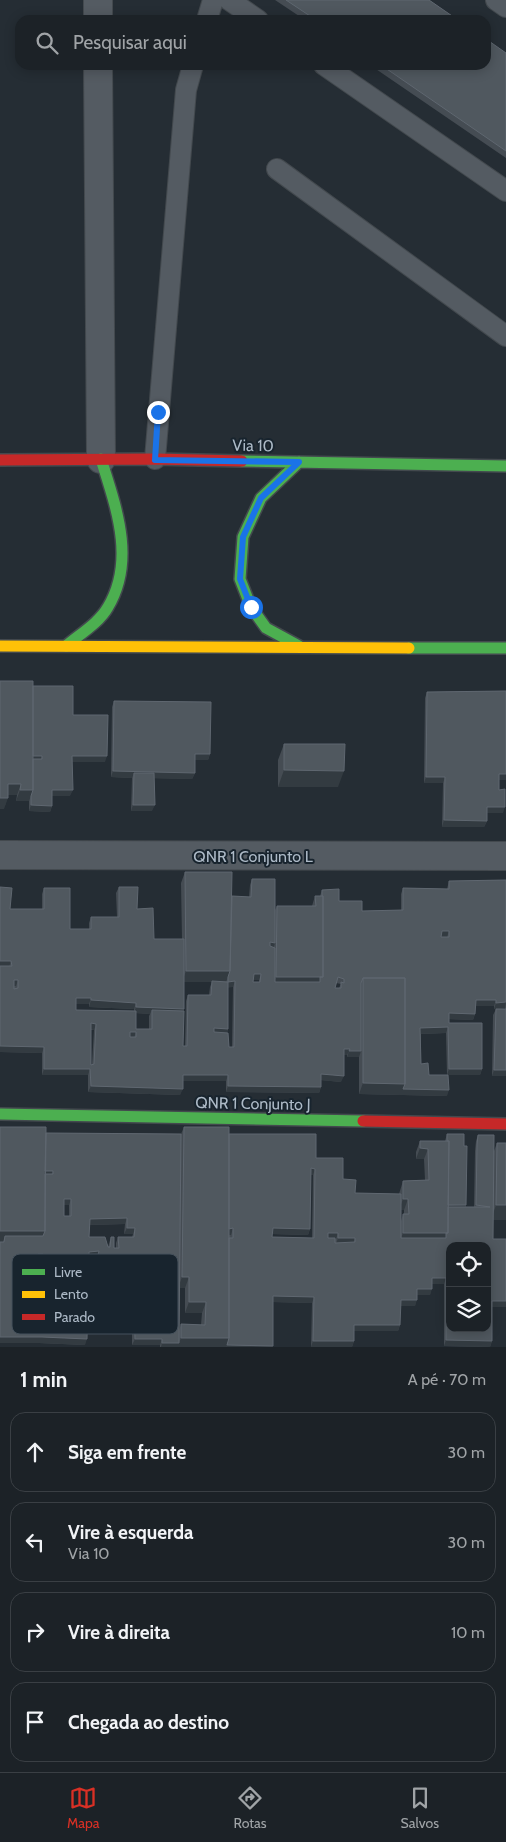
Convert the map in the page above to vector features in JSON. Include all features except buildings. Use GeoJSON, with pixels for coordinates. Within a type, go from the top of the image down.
{"type":"FeatureCollection","features":[{"type":"Feature","properties":{"kind":"main road","name":"Via 10"},"geometry":{"type":"LineString","coordinates":[[0,460],[101,459],[506,466]]}},
{"type":"Feature","properties":{"kind":"main road"},"geometry":{"type":"LineString","coordinates":[[66,646],[107,608],[120,576],[124,543],[120,517],[101,459]]}},
{"type":"Feature","properties":{"kind":"main road"},"geometry":{"type":"LineString","coordinates":[[299,462],[261,498],[243,537],[240,579],[251,607],[266,628],[299,646]]}},
{"type":"Feature","properties":{"kind":"main road"},"geometry":{"type":"LineString","coordinates":[[0,646],[506,648]]}},
{"type":"Feature","properties":{"kind":"main road","name":"QNR 1 Conjunto J"},"geometry":{"type":"LineString","coordinates":[[0,1114],[506,1124]]}},
{"type":"Feature","properties":{"kind":"street"},"geometry":{"type":"LineString","coordinates":[[98,0],[98,15]]}},
{"type":"Feature","properties":{"kind":"street"},"geometry":{"type":"LineString","coordinates":[[98,70],[101,459]]}},
{"type":"Feature","properties":{"kind":"street","name":"QNR 1 Conjunto L"},"geometry":{"type":"LineString","coordinates":[[0,855],[506,856]]}},
{"type":"Feature","properties":{"kind":"lane"},"geometry":{"type":"LineString","coordinates":[[208,15],[213,0]]}},
{"type":"Feature","properties":{"kind":"lane"},"geometry":{"type":"LineString","coordinates":[[230,0],[251,15]]}},
{"type":"Feature","properties":{"kind":"lane"},"geometry":{"type":"LineString","coordinates":[[496,0],[506,7]]}},
{"type":"Feature","properties":{"kind":"lane"},"geometry":{"type":"LineString","coordinates":[[155,460],[186,90],[192,70]]}},
{"type":"Feature","properties":{"kind":"lane"},"geometry":{"type":"LineString","coordinates":[[331,70],[506,191]]}},
{"type":"Feature","properties":{"kind":"lane"},"geometry":{"type":"LineString","coordinates":[[277,169],[506,336]]}},
{"type":"Feature","properties":{"kind":"traffic: fast"},"geometry":{"type":"LineString","coordinates":[[66,646],[104,613],[116,589],[121,571],[121,533],[101,459]]}},
{"type":"Feature","properties":{"kind":"traffic: fast"},"geometry":{"type":"LineString","coordinates":[[242,461],[506,466]]}},
{"type":"Feature","properties":{"kind":"traffic: fast"},"geometry":{"type":"LineString","coordinates":[[299,462],[261,498],[243,537],[240,579],[251,607],[266,628],[299,646]]}},
{"type":"Feature","properties":{"kind":"traffic: fast"},"geometry":{"type":"LineString","coordinates":[[409,648],[506,648]]}},
{"type":"Feature","properties":{"kind":"traffic: fast"},"geometry":{"type":"LineString","coordinates":[[0,1114],[363,1121]]}},
{"type":"Feature","properties":{"kind":"traffic: slow"},"geometry":{"type":"LineString","coordinates":[[0,646],[409,648]]}},
{"type":"Feature","properties":{"kind":"traffic: jam"},"geometry":{"type":"LineString","coordinates":[[0,460],[155,459],[242,461]]}},
{"type":"Feature","properties":{"kind":"traffic: jam"},"geometry":{"type":"LineString","coordinates":[[363,1121],[506,1124]]}},
{"type":"Feature","properties":{"kind":"route"},"geometry":{"type":"LineString","coordinates":[[158,412],[155,460],[299,462],[261,498],[243,537],[240,579],[251,607]]}}]}
